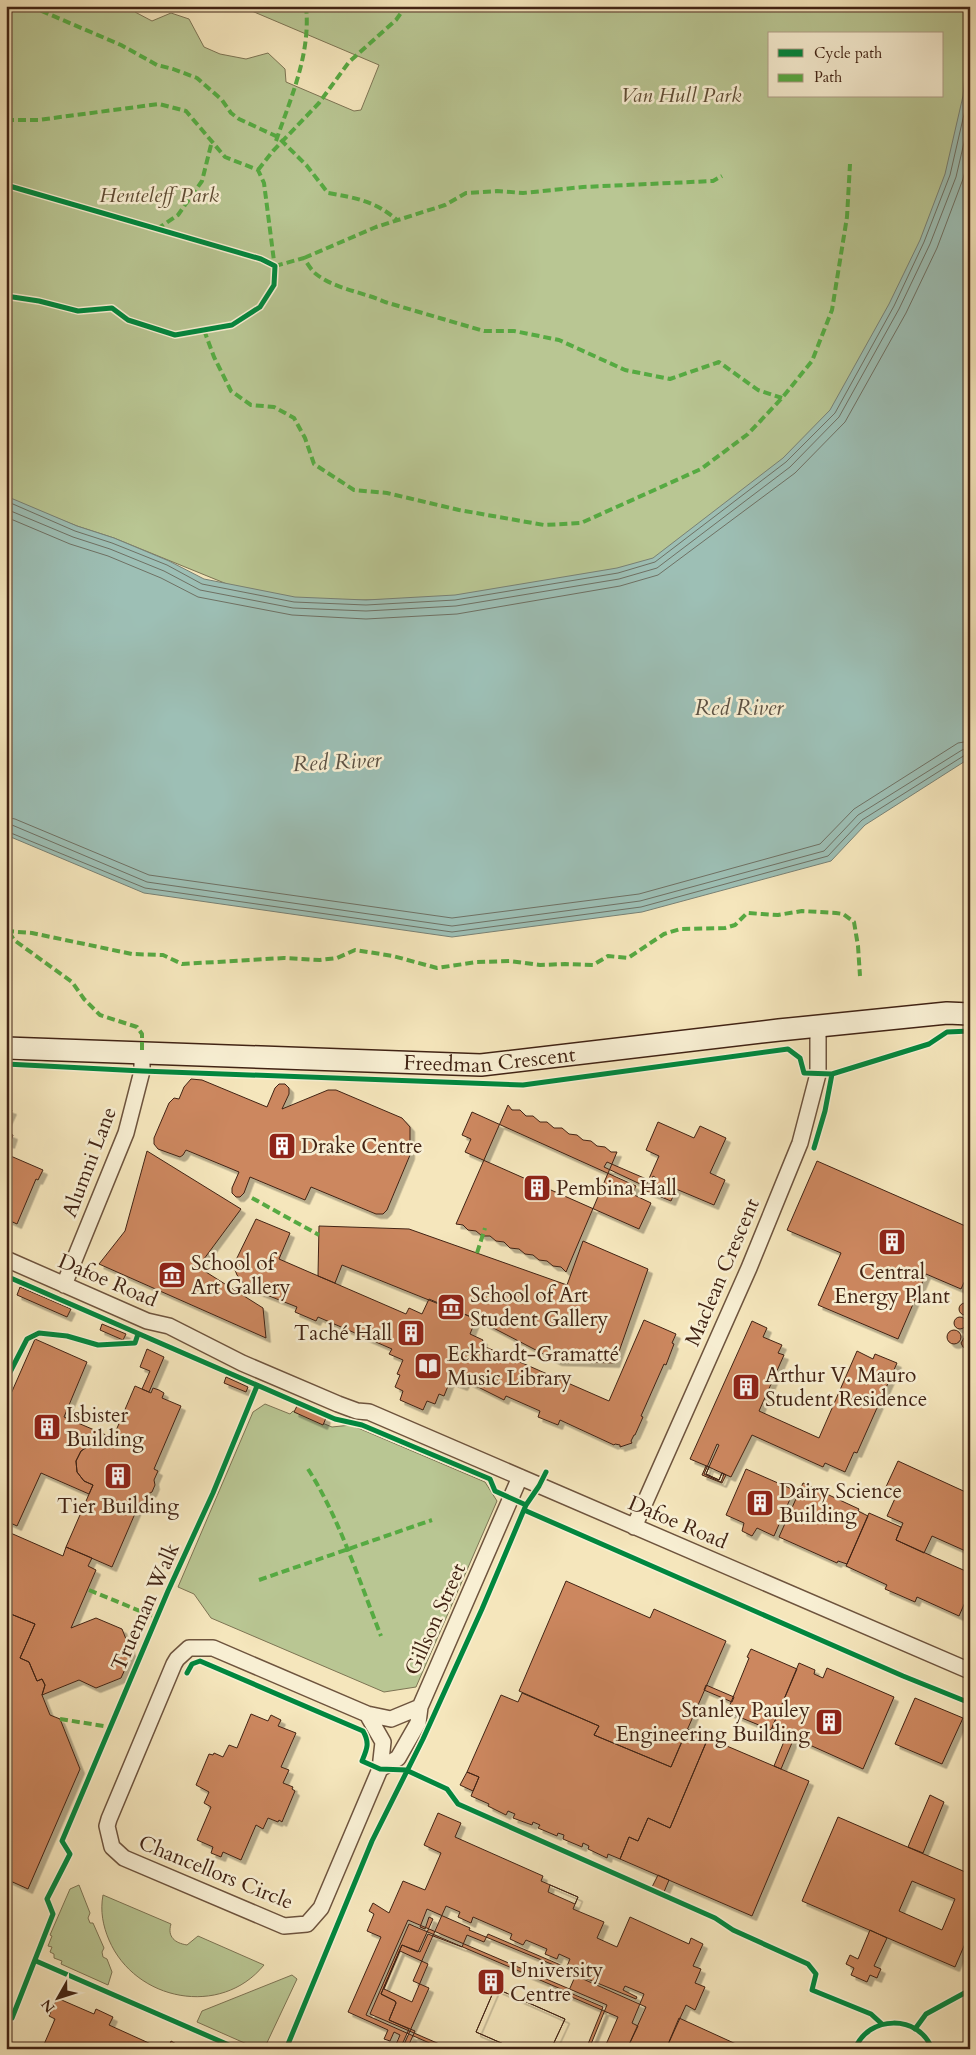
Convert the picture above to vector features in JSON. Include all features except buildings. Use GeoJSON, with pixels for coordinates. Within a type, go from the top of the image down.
{"type":"FeatureCollection","features":[{"type":"Feature","properties":{"kind":"street","name":"Freedman Crescent"},"geometry":{"type":"LineString","coordinates":[[6,1048],[481,1065],[947,1013],[970,1014]]}},
{"type":"Feature","properties":{"kind":"street","name":"Maclean Crescent"},"geometry":{"type":"LineString","coordinates":[[634,1526],[749,1268],[800,1143],[818,1074],[818,1027]]}},
{"type":"Feature","properties":{"kind":"street","name":"Alumni Lane"},"geometry":{"type":"LineString","coordinates":[[64,1285],[126,1133],[142,1071],[142,1052]]}},
{"type":"Feature","properties":{"kind":"street","name":"Dafoe Road"},"geometry":{"type":"LineString","coordinates":[[6,1259],[147,1321],[170,1326],[194,1337],[208,1337],[360,1403],[369,1412],[970,1671]]}},
{"type":"Feature","properties":{"kind":"street","name":"Gillson Street"},"geometry":{"type":"LineString","coordinates":[[380,1769],[398,1758],[418,1723],[420,1706],[520,1477]]}},
{"type":"Feature","properties":{"kind":"street","name":"Chancellors Circle"},"geometry":{"type":"LineString","coordinates":[[367,1714],[383,1742],[380,1769],[321,1908],[307,1924],[284,1926],[124,1858],[112,1847],[107,1826],[109,1819],[174,1664],[190,1648],[213,1648],[367,1714],[391,1719],[420,1706]]}},
{"type":"Feature","properties":{"kind":"green space"},"geometry":{"type":"Polygon","coordinates":[[[6,6],[130,6],[135,12],[152,21],[171,13],[189,19],[204,47],[220,54],[246,59],[268,53],[285,69],[286,82],[354,111],[361,110],[379,65],[240,6],[970,6],[970,142],[877,383],[684,554],[555,596],[271,602],[114,538],[77,526],[6,496],[6,6]]]}},
{"type":"Feature","properties":{"kind":"green space"},"geometry":{"type":"Polygon","coordinates":[[[265,1404],[290,1414],[293,1411],[332,1427],[351,1425],[485,1482],[497,1501],[416,1687],[384,1692],[211,1618],[194,1594],[178,1587],[253,1412],[265,1404]]]}},
{"type":"Feature","properties":{"kind":"green space"},"geometry":{"type":"Polygon","coordinates":[[[79,1885],[90,1913],[88,1918],[90,1923],[93,1923],[104,1948],[102,1952],[103,1957],[107,1959],[112,1972],[108,1985],[61,1964],[62,1961],[54,1958],[54,1954],[50,1952],[52,1947],[48,1946],[52,1936],[50,1935],[70,1889],[79,1885]]]}},
{"type":"Feature","properties":{"kind":"green space"},"geometry":{"type":"Polygon","coordinates":[[[103,1895],[171,1924],[171,1936],[179,1943],[187,1945],[198,1936],[264,1965],[246,1982],[225,1992],[203,1996],[180,1995],[158,1989],[138,1977],[121,1961],[105,1929],[102,1907],[103,1895]]]}},
{"type":"Feature","properties":{"kind":"green space"},"geometry":{"type":"Polygon","coordinates":[[[292,1975],[297,1979],[264,2049],[258,2049],[197,2022],[202,2011],[292,1975]]]}},
{"type":"Feature","properties":{"kind":"water","name":"Red River"},"geometry":{"type":"Polygon","coordinates":[[[970,26],[970,758],[865,825],[831,861],[642,912],[452,937],[144,893],[6,835],[6,496],[77,526],[114,538],[169,561],[204,579],[295,597],[366,600],[455,595],[617,568],[653,558],[783,458],[830,410],[889,304],[920,240],[945,174],[963,96],[970,26]]]}},
{"type":"Feature","properties":{"kind":"marked path"},"geometry":{"type":"LineString","coordinates":[[30,6],[121,45],[157,65],[197,78],[222,100],[231,113],[239,119],[278,137],[307,166],[328,193],[365,201],[382,209],[398,221]]}},
{"type":"Feature","properties":{"kind":"marked path"},"geometry":{"type":"LineString","coordinates":[[276,141],[303,58],[307,24],[306,6]]}},
{"type":"Feature","properties":{"kind":"marked path"},"geometry":{"type":"LineString","coordinates":[[258,170],[273,151],[319,103],[349,62],[396,20],[406,6]]}},
{"type":"Feature","properties":{"kind":"marked path"},"geometry":{"type":"LineString","coordinates":[[6,120],[38,120],[159,104],[186,111],[225,157],[258,170],[264,183],[275,269]]}},
{"type":"Feature","properties":{"kind":"marked path"},"geometry":{"type":"LineString","coordinates":[[157,229],[178,215],[202,181],[212,141]]}},
{"type":"Feature","properties":{"kind":"marked path"},"geometry":{"type":"LineString","coordinates":[[204,330],[214,357],[231,391],[251,405],[274,407],[294,418],[305,438],[314,464],[354,490],[387,493],[459,510],[544,525],[581,523],[701,469],[748,434],[782,398],[812,361],[832,310],[847,217],[850,164]]}},
{"type":"Feature","properties":{"kind":"marked path"},"geometry":{"type":"LineString","coordinates":[[304,258],[376,227],[445,205],[466,193],[497,191],[523,193],[583,187],[713,181],[722,176]]}},
{"type":"Feature","properties":{"kind":"marked path"},"geometry":{"type":"LineString","coordinates":[[275,266],[304,258],[316,274],[340,287],[484,331],[514,331],[559,340],[625,370],[670,379],[719,362],[758,390],[782,398]]}},
{"type":"Feature","properties":{"kind":"marked path"},"geometry":{"type":"LineString","coordinates":[[6,931],[32,933],[132,954],[163,955],[182,964],[284,958],[320,960],[337,958],[355,950],[393,956],[437,968],[477,962],[510,961],[540,965],[593,965],[608,956],[628,958],[664,934],[680,929],[725,928],[735,925],[747,913],[778,915],[802,911],[843,914],[854,922],[860,976]]}},
{"type":"Feature","properties":{"kind":"marked path"},"geometry":{"type":"LineString","coordinates":[[9,932],[14,940],[72,982],[84,999],[100,1015],[137,1027],[142,1034],[142,1052]]}},
{"type":"Feature","properties":{"kind":"marked path"},"geometry":{"type":"LineString","coordinates":[[252,1198],[319,1235]]}},
{"type":"Feature","properties":{"kind":"marked path"},"geometry":{"type":"LineString","coordinates":[[477,1253],[485,1228]]}},
{"type":"Feature","properties":{"kind":"marked path"},"geometry":{"type":"LineString","coordinates":[[308,1469],[330,1508],[381,1636]]}},
{"type":"Feature","properties":{"kind":"marked path"},"geometry":{"type":"LineString","coordinates":[[259,1580],[432,1520]]}},
{"type":"Feature","properties":{"kind":"marked path"},"geometry":{"type":"LineString","coordinates":[[89,1590],[157,1618]]}},
{"type":"Feature","properties":{"kind":"marked path"},"geometry":{"type":"LineString","coordinates":[[60,1719],[110,1727]]}},
{"type":"Feature","properties":{"kind":"cycle path"},"geometry":{"type":"LineString","coordinates":[[6,185],[261,259],[275,266],[274,285],[260,307],[232,325],[175,335],[128,320],[112,308],[78,311],[39,301],[6,296]]}},
{"type":"Feature","properties":{"kind":"cycle path"},"geometry":{"type":"LineString","coordinates":[[814,1148],[825,1111],[832,1074],[929,1044],[947,1032],[970,1031]]}},
{"type":"Feature","properties":{"kind":"cycle path"},"geometry":{"type":"LineString","coordinates":[[6,1064],[523,1085],[788,1049],[800,1058],[804,1073],[832,1074]]}},
{"type":"Feature","properties":{"kind":"cycle path"},"geometry":{"type":"LineString","coordinates":[[6,1276],[335,1419],[362,1425],[490,1479],[495,1491],[526,1505]]}},
{"type":"Feature","properties":{"kind":"cycle path"},"geometry":{"type":"LineString","coordinates":[[6,1380],[27,1339],[39,1333],[67,1336],[98,1345],[135,1343],[138,1334]]}},
{"type":"Feature","properties":{"kind":"cycle path","name":"Trueman Walk"},"geometry":{"type":"LineString","coordinates":[[12,2018],[53,1914],[47,1899],[70,1854],[62,1841],[168,1591],[213,1493],[257,1386]]}},
{"type":"Feature","properties":{"kind":"cycle path"},"geometry":{"type":"LineString","coordinates":[[286,2049],[372,1841],[423,1739],[482,1609],[526,1505],[546,1472]]}},
{"type":"Feature","properties":{"kind":"cycle path"},"geometry":{"type":"LineString","coordinates":[[524,1510],[903,1676],[970,1703]]}},
{"type":"Feature","properties":{"kind":"cycle path"},"geometry":{"type":"LineString","coordinates":[[187,1673],[192,1664],[200,1661],[363,1731],[367,1746],[362,1761],[380,1769],[406,1770],[447,1789],[458,1804],[715,1918],[733,1930],[808,1964],[816,1974],[812,1990],[871,2014],[882,2024]]}},
{"type":"Feature","properties":{"kind":"cycle path"},"geometry":{"type":"LineString","coordinates":[[36,1961],[238,2049]]}},
{"type":"Feature","properties":{"kind":"cycle path"},"geometry":{"type":"LineString","coordinates":[[915,2029],[926,2014],[970,1990]]}},
{"type":"Feature","properties":{"kind":"cycle path"},"geometry":{"type":"LineString","coordinates":[[855,2049],[862,2038],[871,2030],[882,2025],[894,2023],[916,2029],[932,2049]]}},
{"type":"Feature","properties":{"kind":"place","name":"Drake Centre"},"geometry":{"type":"Point","coordinates":[282,1146]}},
{"type":"Feature","properties":{"kind":"place","name":"Pembina Hall"},"geometry":{"type":"Point","coordinates":[537,1188]}},
{"type":"Feature","properties":{"kind":"place","name":"Central Energy Plant"},"geometry":{"type":"Point","coordinates":[892,1242]}},
{"type":"Feature","properties":{"kind":"place","name":"School of Art Gallery"},"geometry":{"type":"Point","coordinates":[172,1275]}},
{"type":"Feature","properties":{"kind":"place","name":"School of Art Student Gallery"},"geometry":{"type":"Point","coordinates":[451,1307]}},
{"type":"Feature","properties":{"kind":"place","name":"Taché Hall"},"geometry":{"type":"Point","coordinates":[411,1333]}},
{"type":"Feature","properties":{"kind":"place","name":"Eckhardt-Gramatté Music Library"},"geometry":{"type":"Point","coordinates":[428,1366]}},
{"type":"Feature","properties":{"kind":"place","name":"Arthur V. Mauro Student Residence"},"geometry":{"type":"Point","coordinates":[746,1387]}},
{"type":"Feature","properties":{"kind":"place","name":"Isbister Building"},"geometry":{"type":"Point","coordinates":[47,1427]}},
{"type":"Feature","properties":{"kind":"place","name":"Tier Building"},"geometry":{"type":"Point","coordinates":[118,1476]}},
{"type":"Feature","properties":{"kind":"place","name":"Dairy Science Building"},"geometry":{"type":"Point","coordinates":[760,1503]}},
{"type":"Feature","properties":{"kind":"place","name":"Stanley Pauley Engineering Building"},"geometry":{"type":"Point","coordinates":[829,1722]}},
{"type":"Feature","properties":{"kind":"place","name":"University Centre"},"geometry":{"type":"Point","coordinates":[491,1982]}},
{"type":"Feature","properties":{"kind":"park label","name":"Van Hull Park"},"geometry":{"type":"Point","coordinates":[681,95]}},
{"type":"Feature","properties":{"kind":"park label","name":"Henteleff Park"},"geometry":{"type":"Point","coordinates":[159,195]}}]}
